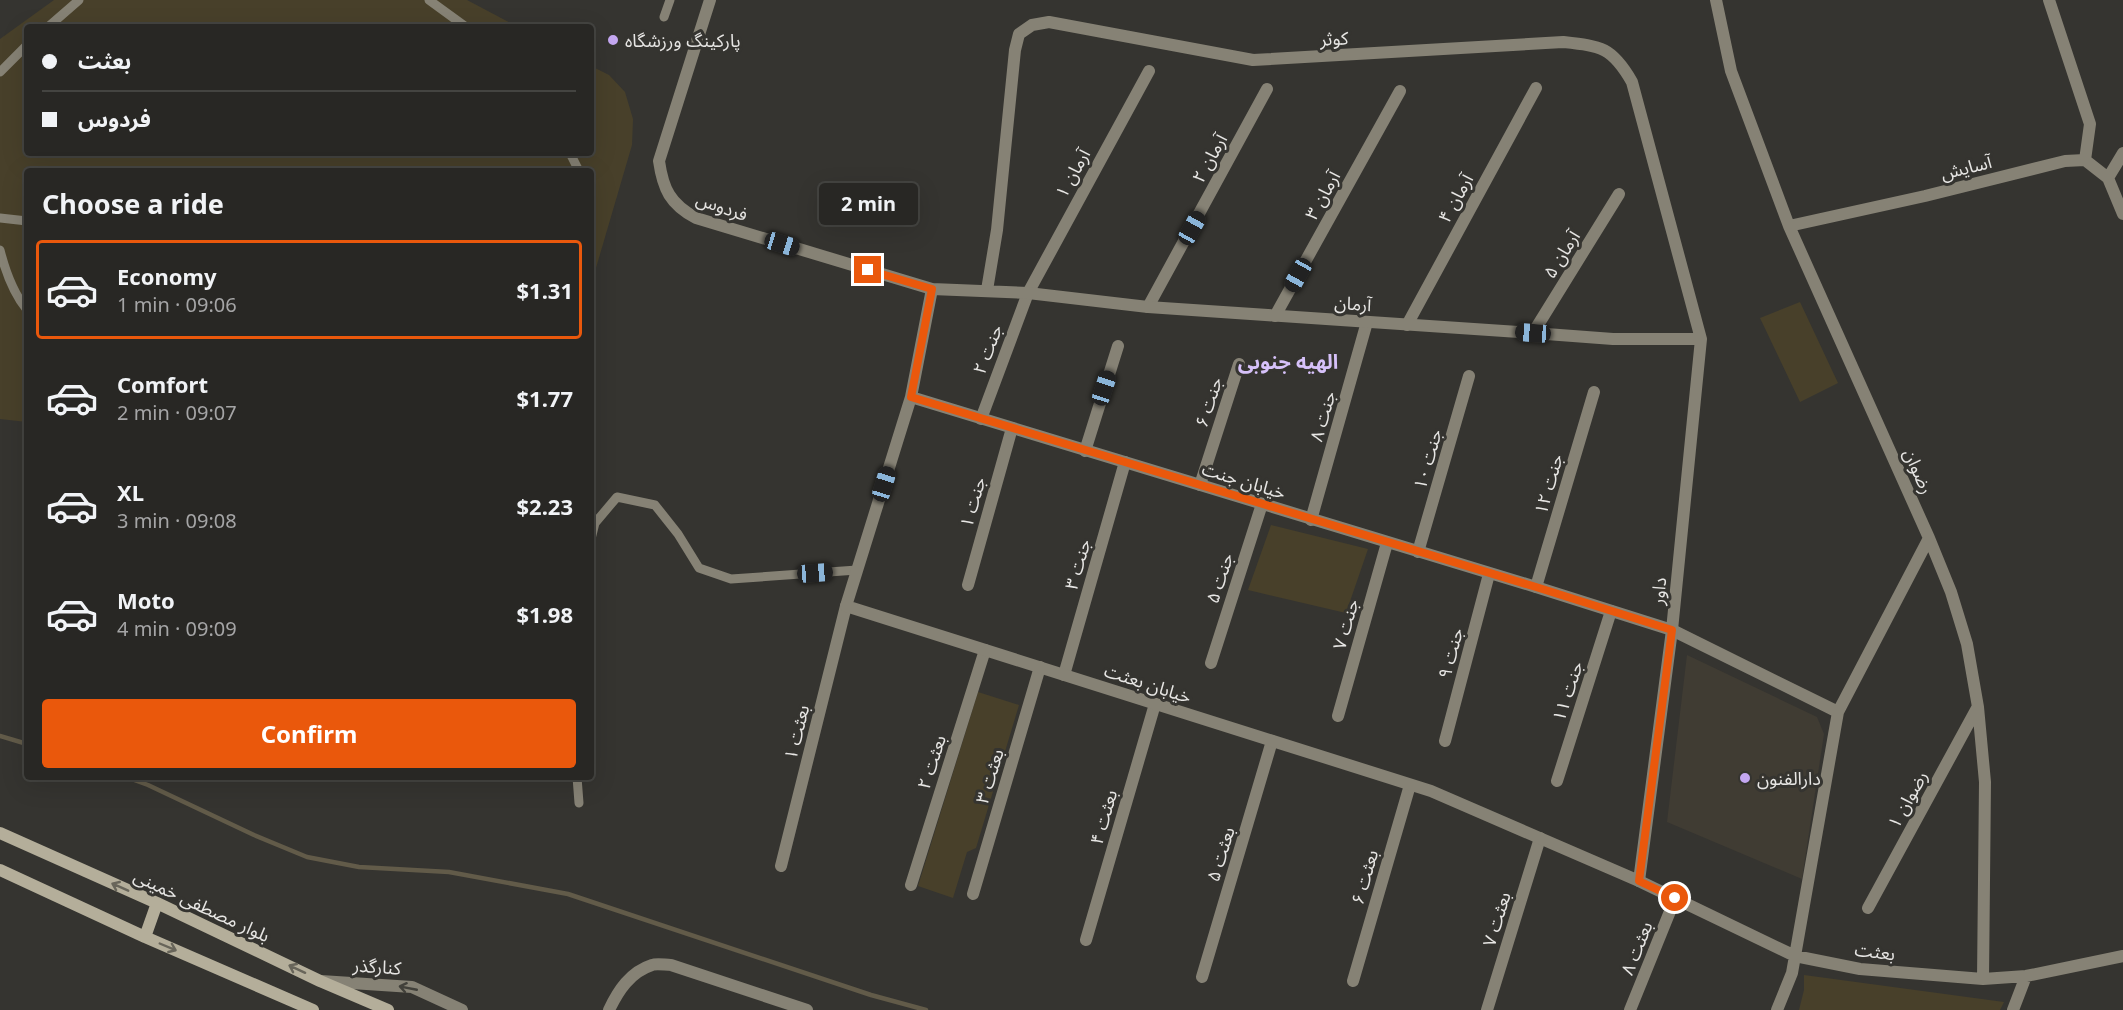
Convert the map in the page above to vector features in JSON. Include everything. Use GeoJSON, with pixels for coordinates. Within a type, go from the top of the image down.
{"type":"FeatureCollection","features":[{"type":"Feature","properties":{"kind":"main road","name":"بلوار مصطفی خمینی"},"geometry":{"type":"LineString","coordinates":[[0,833],[158,903],[320,981],[388,1010]]}},
{"type":"Feature","properties":{"kind":"main road"},"geometry":{"type":"LineString","coordinates":[[0,870],[145,937],[313,1010]]}},
{"type":"Feature","properties":{"kind":"main road"},"geometry":{"type":"LineString","coordinates":[[145,937],[158,903]]}},
{"type":"Feature","properties":{"kind":"street","name":"فردوس"},"geometry":{"type":"LineString","coordinates":[[711,0],[658,161],[661,178],[670,197],[681,210],[696,218],[932,289]]}},
{"type":"Feature","properties":{"kind":"street","name":"رضوان"},"geometry":{"type":"LineString","coordinates":[[1716,0],[1731,71],[1789,226],[1929,538],[1951,592],[1964,634],[1978,707],[1985,782],[1983,979]]}},
{"type":"Feature","properties":{"kind":"street"},"geometry":{"type":"LineString","coordinates":[[2049,0],[2090,124],[2085,160],[2108,178],[2123,214]]}},
{"type":"Feature","properties":{"kind":"street","name":"کوثر"},"geometry":{"type":"LineString","coordinates":[[987,290],[997,230],[1015,50],[1019,34],[1032,24],[1049,22],[1253,60],[1563,42],[1599,46],[1622,64],[1632,82],[1701,339]]}},
{"type":"Feature","properties":{"kind":"street","name":"آرمان ۱"},"geometry":{"type":"LineString","coordinates":[[1028,292],[1149,71]]}},
{"type":"Feature","properties":{"kind":"street","name":"آرمان ۴"},"geometry":{"type":"LineString","coordinates":[[1407,325],[1536,88]]}},
{"type":"Feature","properties":{"kind":"street","name":"آرمان ۲"},"geometry":{"type":"LineString","coordinates":[[1148,307],[1268,89]]}},
{"type":"Feature","properties":{"kind":"street","name":"آرمان ۳"},"geometry":{"type":"LineString","coordinates":[[1275,316],[1400,91]]}},
{"type":"Feature","properties":{"kind":"street"},"geometry":{"type":"LineString","coordinates":[[2108,178],[2123,153]]}},
{"type":"Feature","properties":{"kind":"street","name":"آسایش"},"geometry":{"type":"LineString","coordinates":[[1789,226],[1925,196],[2065,161],[2085,160]]}},
{"type":"Feature","properties":{"kind":"street","name":"آرمان ۵"},"geometry":{"type":"LineString","coordinates":[[1533,333],[1619,194]]}},
{"type":"Feature","properties":{"kind":"street","name":"آرمان"},"geometry":{"type":"LineString","coordinates":[[932,289],[1028,292],[1148,307],[1614,339],[1701,339]]}},
{"type":"Feature","properties":{"kind":"street"},"geometry":{"type":"LineString","coordinates":[[846,606],[911,397],[932,289]]}},
{"type":"Feature","properties":{"kind":"street","name":"جنت ۲"},"geometry":{"type":"LineString","coordinates":[[981,419],[1028,292]]}},
{"type":"Feature","properties":{"kind":"street","name":"جنت ۸"},"geometry":{"type":"LineString","coordinates":[[1311,520],[1367,322]]}},
{"type":"Feature","properties":{"kind":"street","name":"داور"},"geometry":{"type":"LineString","coordinates":[[1639,881],[1672,630],[1701,339]]}},
{"type":"Feature","properties":{"kind":"street"},"geometry":{"type":"LineString","coordinates":[[1085,451],[1118,346]]}},
{"type":"Feature","properties":{"kind":"street","name":"جنت ۶"},"geometry":{"type":"LineString","coordinates":[[1200,485],[1239,364]]}},
{"type":"Feature","properties":{"kind":"street","name":"جنت ۱۰"},"geometry":{"type":"LineString","coordinates":[[1418,552],[1469,376]]}},
{"type":"Feature","properties":{"kind":"street","name":"جنت ۱۲"},"geometry":{"type":"LineString","coordinates":[[1536,587],[1594,392]]}},
{"type":"Feature","properties":{"kind":"street","name":"خیابان جنت"},"geometry":{"type":"LineString","coordinates":[[911,397],[1672,630],[1838,712]]}},
{"type":"Feature","properties":{"kind":"street","name":"جنت ۱"},"geometry":{"type":"LineString","coordinates":[[968,585],[1012,428]]}},
{"type":"Feature","properties":{"kind":"street","name":"جنت ۳"},"geometry":{"type":"LineString","coordinates":[[1064,675],[1125,462]]}},
{"type":"Feature","properties":{"kind":"street","name":"جنت ۵"},"geometry":{"type":"LineString","coordinates":[[1211,663],[1262,504]]}},
{"type":"Feature","properties":{"kind":"street"},"geometry":{"type":"LineString","coordinates":[[1777,1010],[1792,972],[1838,712],[1929,538]]}},
{"type":"Feature","properties":{"kind":"street","name":"جنت ۷"},"geometry":{"type":"LineString","coordinates":[[1338,716],[1387,543]]}},
{"type":"Feature","properties":{"kind":"street","name":"جنت ۹"},"geometry":{"type":"LineString","coordinates":[[1445,741],[1489,574]]}},
{"type":"Feature","properties":{"kind":"street","name":"خیابان بعثت"},"geometry":{"type":"LineString","coordinates":[[846,606],[1431,791],[1639,881]]}},
{"type":"Feature","properties":{"kind":"street","name":"بعثت ۱"},"geometry":{"type":"LineString","coordinates":[[781,866],[846,606]]}},
{"type":"Feature","properties":{"kind":"street","name":"جنت ۱۱"},"geometry":{"type":"LineString","coordinates":[[1557,782],[1611,611]]}},
{"type":"Feature","properties":{"kind":"street","name":"بعثت ۲"},"geometry":{"type":"LineString","coordinates":[[911,885],[985,650]]}},
{"type":"Feature","properties":{"kind":"street","name":"بعثت ۳"},"geometry":{"type":"LineString","coordinates":[[973,894],[1040,667]]}},
{"type":"Feature","properties":{"kind":"street","name":"بعثت ۴"},"geometry":{"type":"LineString","coordinates":[[1086,940],[1155,704]]}},
{"type":"Feature","properties":{"kind":"street","name":"رضوان ۱"},"geometry":{"type":"LineString","coordinates":[[1868,908],[1978,707]]}},
{"type":"Feature","properties":{"kind":"street","name":"بعثت ۵"},"geometry":{"type":"LineString","coordinates":[[1202,977],[1272,741]]}},
{"type":"Feature","properties":{"kind":"street","name":"بعثت ۶"},"geometry":{"type":"LineString","coordinates":[[1353,981],[1410,784]]}},
{"type":"Feature","properties":{"kind":"street","name":"بعثت ۷"},"geometry":{"type":"LineString","coordinates":[[1487,1010],[1540,838]]}},
{"type":"Feature","properties":{"kind":"street","name":"بعثت"},"geometry":{"type":"LineString","coordinates":[[1639,881],[1795,956],[1860,969],[1983,979],[2025,976],[2123,956]]}},
{"type":"Feature","properties":{"kind":"street","name":"بعثت ۸"},"geometry":{"type":"LineString","coordinates":[[1630,1010],[1675,898]]}},
{"type":"Feature","properties":{"kind":"street"},"geometry":{"type":"LineString","coordinates":[[609,1010],[619,990],[636,973],[653,964],[671,965],[807,1010]]}},
{"type":"Feature","properties":{"kind":"street"},"geometry":{"type":"LineString","coordinates":[[2013,1010],[2025,976]]}},
{"type":"Feature","properties":{"kind":"street","name":"کنارگذر"},"geometry":{"type":"LineString","coordinates":[[320,981],[412,987],[462,1010]]}},
{"type":"Feature","properties":{"kind":"lane"},"geometry":{"type":"LineString","coordinates":[[51,24],[79,0]]}},
{"type":"Feature","properties":{"kind":"lane"},"geometry":{"type":"LineString","coordinates":[[429,0],[462,24]]}},
{"type":"Feature","properties":{"kind":"lane"},"geometry":{"type":"LineString","coordinates":[[664,17],[670,0]]}},
{"type":"Feature","properties":{"kind":"lane"},"geometry":{"type":"LineString","coordinates":[[0,72],[24,48]]}},
{"type":"Feature","properties":{"kind":"lane"},"geometry":{"type":"LineString","coordinates":[[0,218],[24,221]]}},
{"type":"Feature","properties":{"kind":"lane"},"geometry":{"type":"LineString","coordinates":[[0,250],[3,264],[24,306]]}},
{"type":"Feature","properties":{"kind":"lane"},"geometry":{"type":"LineString","coordinates":[[594,527],[617,497],[655,505],[678,534],[699,568],[731,579],[857,570]]}},
{"type":"Feature","properties":{"kind":"lane"},"geometry":{"type":"LineString","coordinates":[[577,780],[579,803]]}},
{"type":"Feature","properties":{"kind":"shaded area"},"geometry":{"type":"Polygon","coordinates":[[[54,0],[467,0],[512,24],[24,24],[24,156],[594,156],[594,68],[609,75],[625,92],[633,119],[632,145],[594,275],[594,168],[24,168],[24,422],[0,419],[0,39],[54,0]]]}},
{"type":"Feature","properties":{"kind":"shaded area"},"geometry":{"type":"Polygon","coordinates":[[[1800,302],[1838,383],[1800,402],[1760,318],[1800,302]]]}},
{"type":"Feature","properties":{"kind":"shaded area"},"geometry":{"type":"Polygon","coordinates":[[[1271,525],[1368,549],[1346,613],[1248,590],[1271,525]]]}},
{"type":"Feature","properties":{"kind":"shaded area","name":"دارالفنون"},"geometry":{"type":"Polygon","coordinates":[[[1687,655],[1817,717],[1824,734],[1802,879],[1667,822],[1687,655]]]}},
{"type":"Feature","properties":{"kind":"shaded area"},"geometry":{"type":"Polygon","coordinates":[[[978,692],[1019,705],[976,848],[967,852],[953,898],[918,886],[978,692]]]}},
{"type":"Feature","properties":{"kind":"shaded area"},"geometry":{"type":"Polygon","coordinates":[[[1804,975],[2004,1002],[2000,1010],[1799,1010],[1804,990],[1804,975]]]}},
{"type":"Feature","properties":{"kind":"waterway"},"geometry":{"type":"LineString","coordinates":[[0,736],[24,743]]}},
{"type":"Feature","properties":{"kind":"waterway"},"geometry":{"type":"LineString","coordinates":[[134,780],[307,857],[359,867],[449,872],[568,894],[871,995],[926,1010]]}},
{"type":"Feature","properties":{"kind":"place","name":"پارکینگ ورزشگاه"},"geometry":{"type":"Point","coordinates":[613,40]}},
{"type":"Feature","properties":{"kind":"place","name":"دارالفنون"},"geometry":{"type":"Point","coordinates":[1745,778]}},
{"type":"Feature","properties":{"kind":"district","name":"الهیه جنوبی"},"geometry":{"type":"Point","coordinates":[1288,361]}},
{"type":"Feature","properties":{"kind":"route"},"geometry":{"type":"LineString","coordinates":[[868,270],[932,289],[911,397],[1672,630],[1639,881],[1675,898]]}}]}
